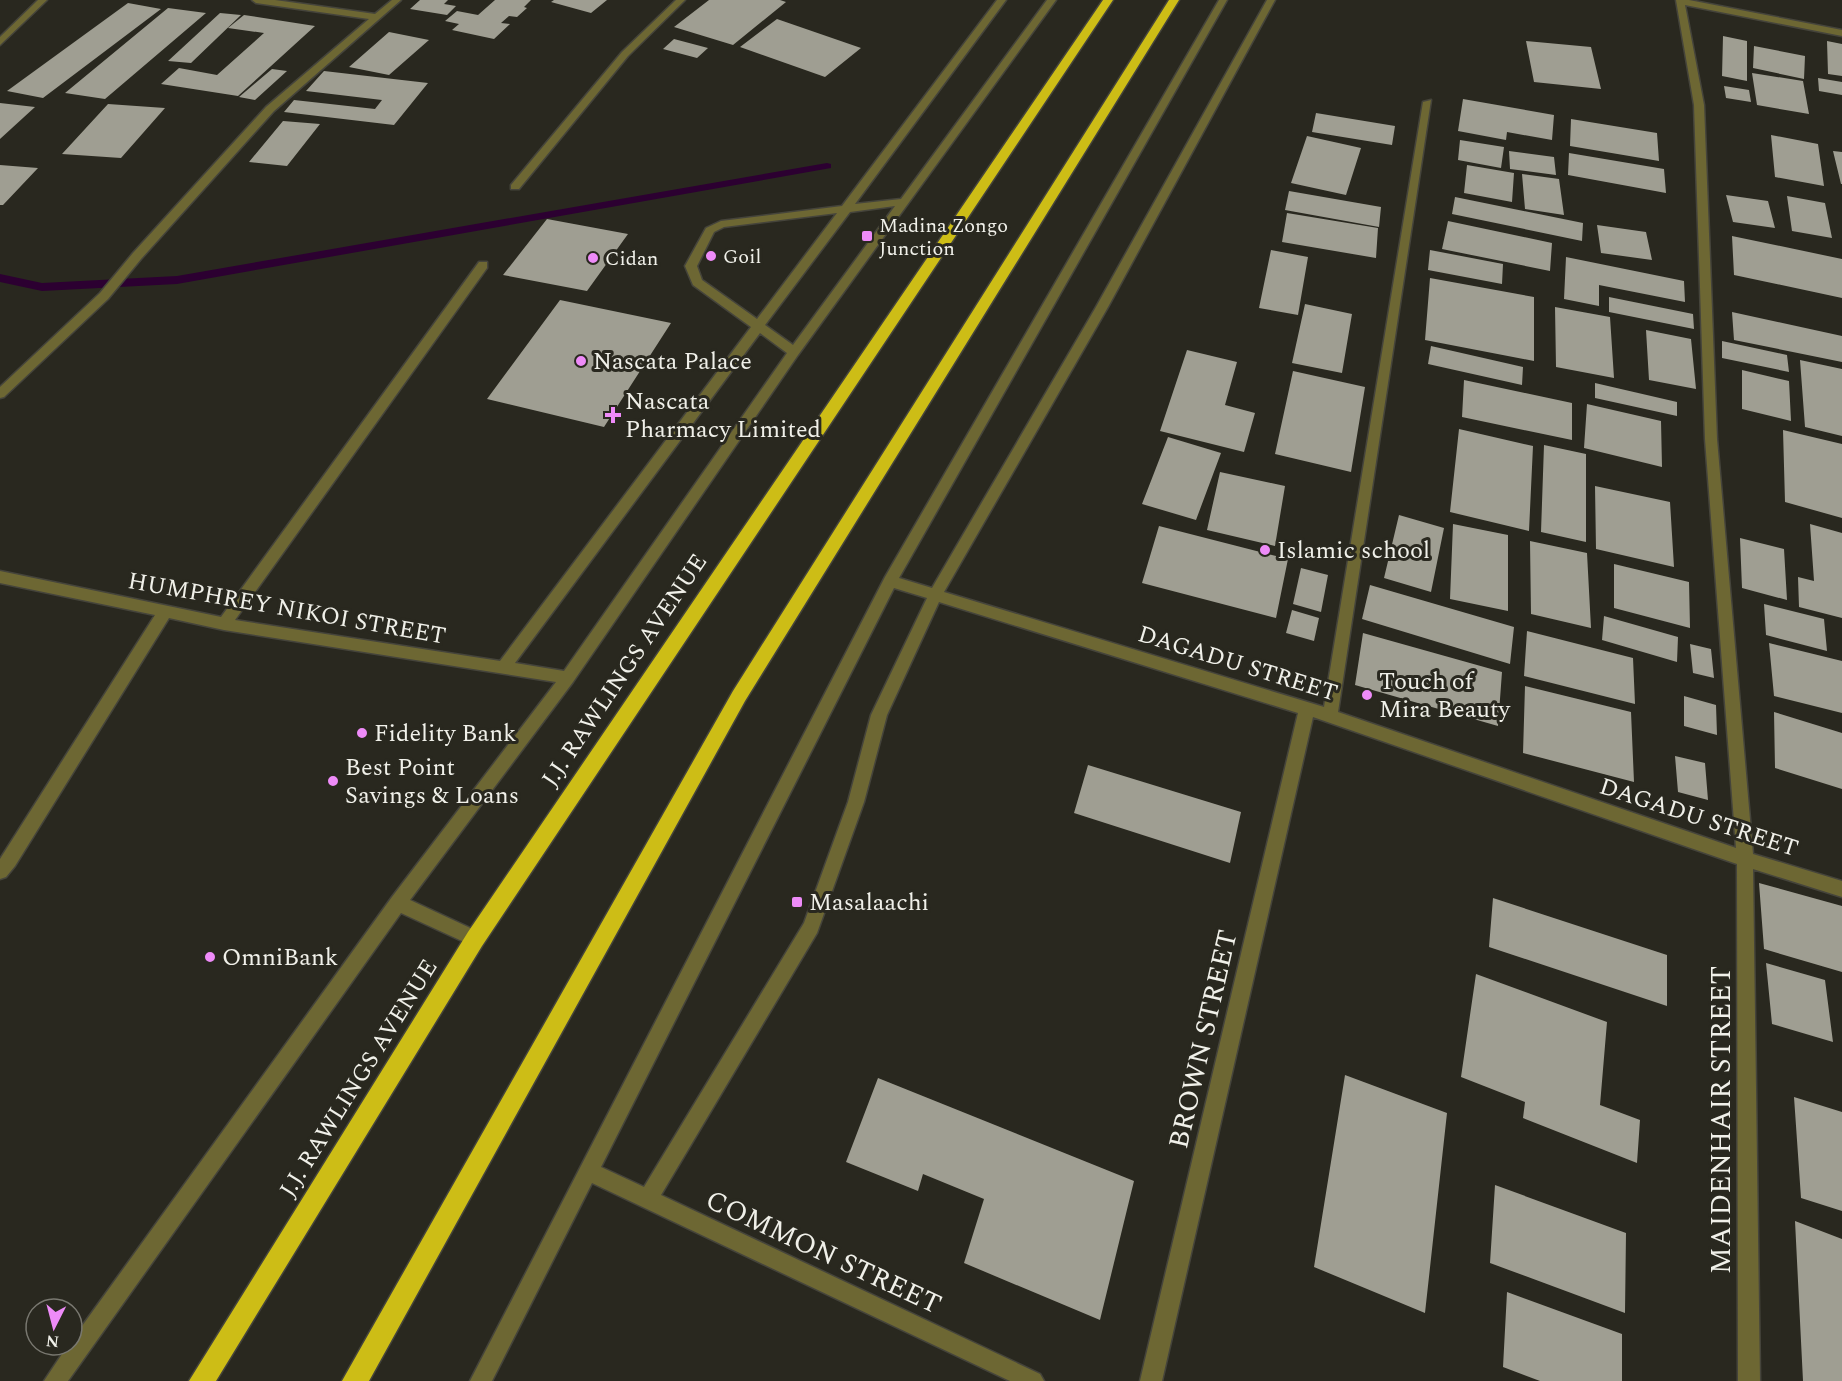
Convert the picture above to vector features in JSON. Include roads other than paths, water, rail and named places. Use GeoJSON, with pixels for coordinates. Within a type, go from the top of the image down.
{"type":"FeatureCollection","features":[{"type":"Feature","properties":{"kind":"highway","name":"J.J. RAWLINGS AVENUE"},"geometry":{"type":"LineString","coordinates":[[202,1381],[475,939],[1108,0]]}},
{"type":"Feature","properties":{"kind":"highway"},"geometry":{"type":"LineString","coordinates":[[355,1381],[739,696],[1174,0]]}},
{"type":"Feature","properties":{"kind":"street"},"geometry":{"type":"LineString","coordinates":[[0,42],[43,0]]}},
{"type":"Feature","properties":{"kind":"street"},"geometry":{"type":"LineString","coordinates":[[255,0],[375,17]]}},
{"type":"Feature","properties":{"kind":"street"},"geometry":{"type":"LineString","coordinates":[[0,394],[104,296],[137,256],[270,109],[397,0]]}},
{"type":"Feature","properties":{"kind":"street"},"geometry":{"type":"LineString","coordinates":[[515,188],[625,54],[681,0]]}},
{"type":"Feature","properties":{"kind":"street"},"geometry":{"type":"LineString","coordinates":[[503,668],[1002,0]]}},
{"type":"Feature","properties":{"kind":"street"},"geometry":{"type":"LineString","coordinates":[[55,1381],[398,903],[568,678],[794,352],[1052,0]]}},
{"type":"Feature","properties":{"kind":"street"},"geometry":{"type":"LineString","coordinates":[[481,1381],[590,1172],[890,580],[1223,0]]}},
{"type":"Feature","properties":{"kind":"street"},"geometry":{"type":"LineString","coordinates":[[648,1199],[811,927],[856,802],[879,715],[936,594],[1102,307],[1271,0]]}},
{"type":"Feature","properties":{"kind":"street"},"geometry":{"type":"LineString","coordinates":[[1680,1],[1842,33]]}},
{"type":"Feature","properties":{"kind":"street","name":"MAIDENHAIR STREET"},"geometry":{"type":"LineString","coordinates":[[1680,1],[1699,105],[1711,439],[1745,859],[1749,1381]]}},
{"type":"Feature","properties":{"kind":"street"},"geometry":{"type":"LineString","coordinates":[[1330,716],[1428,102]]}},
{"type":"Feature","properties":{"kind":"street"},"geometry":{"type":"LineString","coordinates":[[794,352],[697,282],[691,266],[710,230],[721,224],[903,202]]}},
{"type":"Feature","properties":{"kind":"street"},"geometry":{"type":"LineString","coordinates":[[224,624],[483,265]]}},
{"type":"Feature","properties":{"kind":"street","name":"HUMPHREY NIKOI STREET"},"geometry":{"type":"LineString","coordinates":[[0,577],[224,624],[568,678]]}},
{"type":"Feature","properties":{"kind":"street","name":"DAGADU STREET"},"geometry":{"type":"LineString","coordinates":[[890,580],[1330,716],[1745,859],[1842,889]]}},
{"type":"Feature","properties":{"kind":"street"},"geometry":{"type":"LineString","coordinates":[[0,871],[9,861],[166,611]]}},
{"type":"Feature","properties":{"kind":"street","name":"BROWN STREET"},"geometry":{"type":"LineString","coordinates":[[1151,1381],[1307,709]]}},
{"type":"Feature","properties":{"kind":"street"},"geometry":{"type":"LineString","coordinates":[[398,903],[475,939]]}},
{"type":"Feature","properties":{"kind":"street","name":"COMMON STREET"},"geometry":{"type":"LineString","coordinates":[[590,1172],[1033,1381]]}},
{"type":"Feature","properties":{"kind":"waterway"},"geometry":{"type":"LineString","coordinates":[[0,278],[42,287],[177,280],[827,166]]}},
{"type":"Feature","properties":{"kind":"place","name":"Madina Zongo Junction"},"geometry":{"type":"Point","coordinates":[867,236]}},
{"type":"Feature","properties":{"kind":"place","name":"Goil"},"geometry":{"type":"Point","coordinates":[711,256]}},
{"type":"Feature","properties":{"kind":"place","name":"Cidan"},"geometry":{"type":"Point","coordinates":[593,258]}},
{"type":"Feature","properties":{"kind":"place","name":"Nascata Palace"},"geometry":{"type":"Point","coordinates":[581,361]}},
{"type":"Feature","properties":{"kind":"place","name":"Nascata Pharmacy Limited"},"geometry":{"type":"Point","coordinates":[613,415]}},
{"type":"Feature","properties":{"kind":"place","name":"Islamic school"},"geometry":{"type":"Point","coordinates":[1265,550]}},
{"type":"Feature","properties":{"kind":"place","name":"Touch of Mira Beauty"},"geometry":{"type":"Point","coordinates":[1367,695]}},
{"type":"Feature","properties":{"kind":"place","name":"Fidelity Bank"},"geometry":{"type":"Point","coordinates":[362,733]}},
{"type":"Feature","properties":{"kind":"place","name":"Best Point Savings & Loans"},"geometry":{"type":"Point","coordinates":[333,781]}},
{"type":"Feature","properties":{"kind":"place","name":"Masalaachi"},"geometry":{"type":"Point","coordinates":[797,902]}},
{"type":"Feature","properties":{"kind":"place","name":"OmniBank"},"geometry":{"type":"Point","coordinates":[210,957]}}]}
